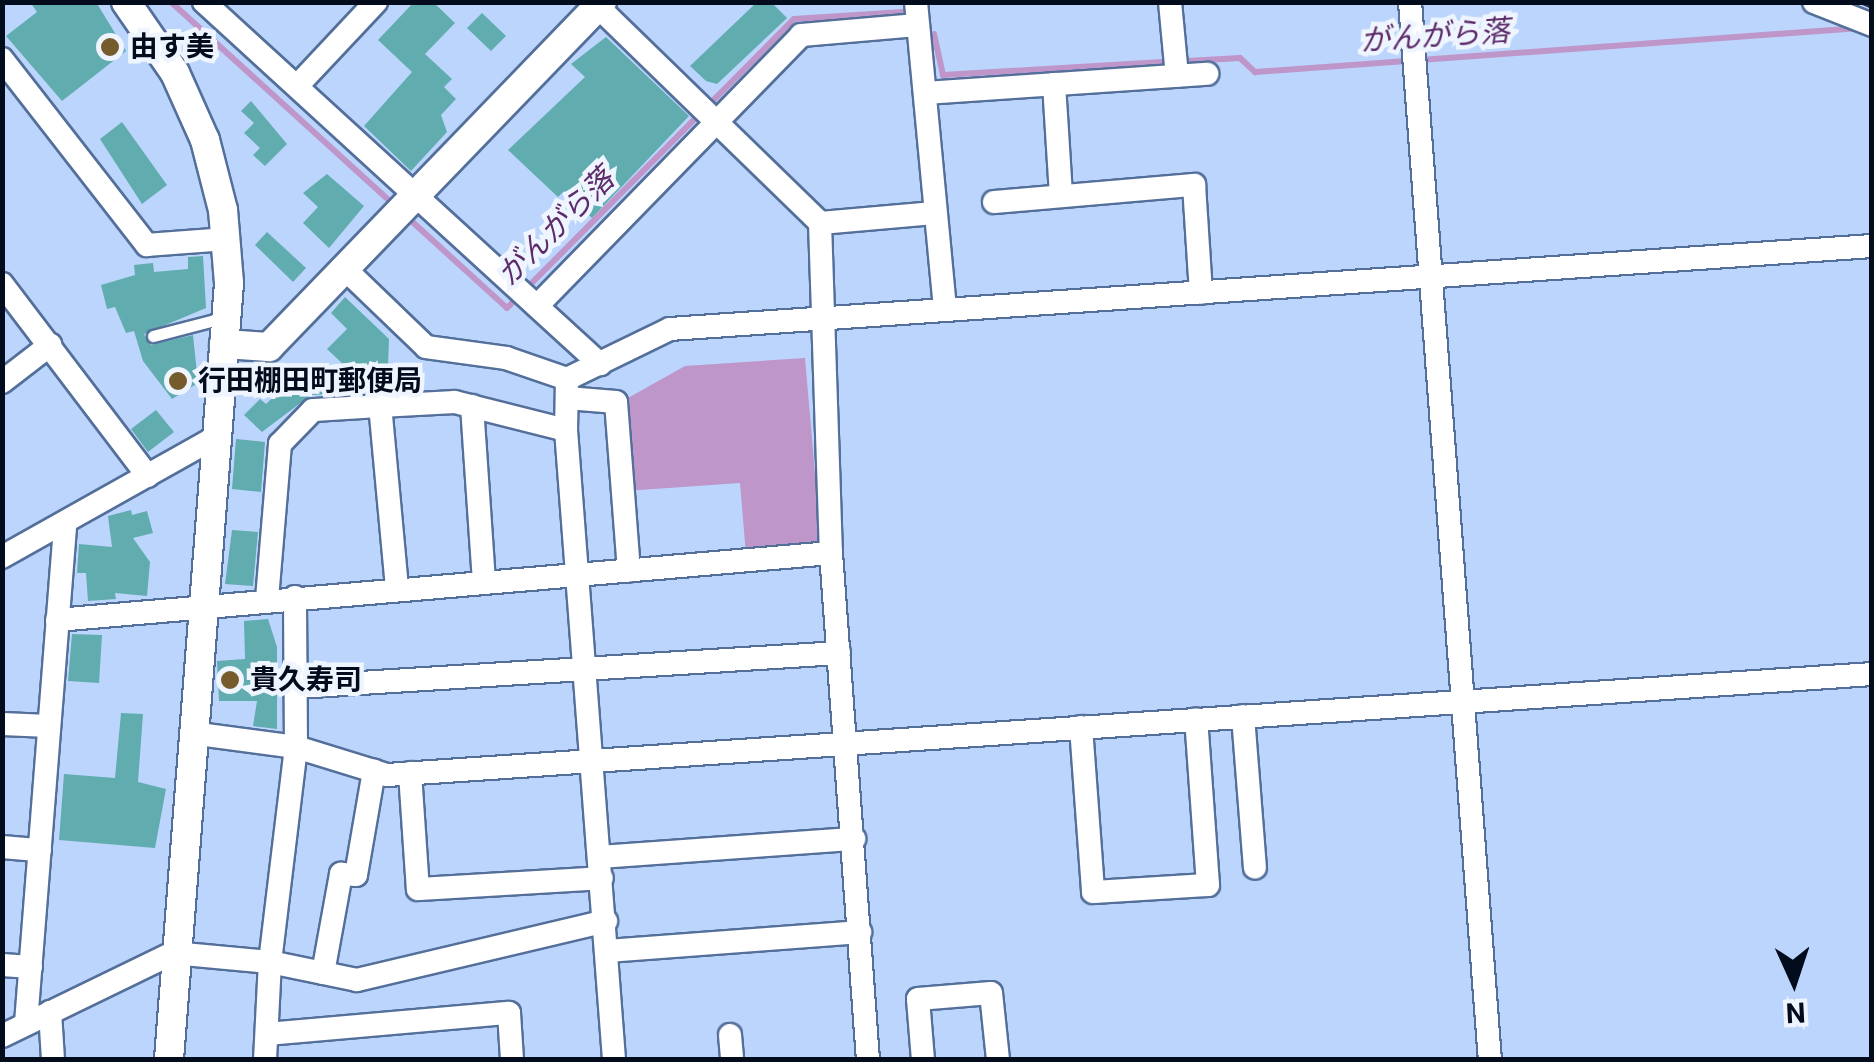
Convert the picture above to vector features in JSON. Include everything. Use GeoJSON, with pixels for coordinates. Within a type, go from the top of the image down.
{"type":"FeatureCollection","features":[{"type":"Feature","properties":{"kind":"street"},"geometry":{"type":"LineString","coordinates":[[126,2],[175,73],[205,140],[226,239],[225,329],[174,953],[169,1060]]}},
{"type":"Feature","properties":{"kind":"street"},"geometry":{"type":"LineString","coordinates":[[204,2],[298,86],[407,205],[537,306],[600,364]]}},
{"type":"Feature","properties":{"kind":"street"},"geometry":{"type":"LineString","coordinates":[[298,86],[376,2]]}},
{"type":"Feature","properties":{"kind":"street"},"geometry":{"type":"LineString","coordinates":[[1170,2],[1177,76]]}},
{"type":"Feature","properties":{"kind":"street"},"geometry":{"type":"LineString","coordinates":[[1410,2],[1490,1060]]}},
{"type":"Feature","properties":{"kind":"street"},"geometry":{"type":"LineString","coordinates":[[1814,2],[1872,24]]}},
{"type":"Feature","properties":{"kind":"street"},"geometry":{"type":"LineString","coordinates":[[225,329],[269,347],[597,4],[820,224],[828,318],[831,553],[868,1060]]}},
{"type":"Feature","properties":{"kind":"street"},"geometry":{"type":"LineString","coordinates":[[537,306],[709,113],[801,36],[917,14],[945,310]]}},
{"type":"Feature","properties":{"kind":"street"},"geometry":{"type":"LineString","coordinates":[[2,59],[147,245],[226,239]]}},
{"type":"Feature","properties":{"kind":"street"},"geometry":{"type":"LineString","coordinates":[[925,93],[1207,74]]}},
{"type":"Feature","properties":{"kind":"street"},"geometry":{"type":"LineString","coordinates":[[1054,84],[1061,196]]}},
{"type":"Feature","properties":{"kind":"street"},"geometry":{"type":"LineString","coordinates":[[994,202],[1194,185],[1201,293]]}},
{"type":"Feature","properties":{"kind":"street"},"geometry":{"type":"LineString","coordinates":[[820,224],[935,213]]}},
{"type":"Feature","properties":{"kind":"street"},"geometry":{"type":"LineString","coordinates":[[567,389],[600,364],[670,328],[1872,246]]}},
{"type":"Feature","properties":{"kind":"street"},"geometry":{"type":"LineString","coordinates":[[345,269],[426,347],[506,358],[567,389],[616,402],[629,570]]}},
{"type":"Feature","properties":{"kind":"street"},"geometry":{"type":"LineString","coordinates":[[2,284],[148,476]]}},
{"type":"Feature","properties":{"kind":"street"},"geometry":{"type":"LineString","coordinates":[[2,382],[50,345]]}},
{"type":"Feature","properties":{"kind":"street"},"geometry":{"type":"LineString","coordinates":[[567,389],[566,430],[614,1060]]}},
{"type":"Feature","properties":{"kind":"street"},"geometry":{"type":"LineString","coordinates":[[380,406],[397,588]]}},
{"type":"Feature","properties":{"kind":"street"},"geometry":{"type":"LineString","coordinates":[[267,599],[280,444],[312,410],[472,406],[566,430]]}},
{"type":"Feature","properties":{"kind":"street"},"geometry":{"type":"LineString","coordinates":[[472,406],[484,582]]}},
{"type":"Feature","properties":{"kind":"street"},"geometry":{"type":"LineString","coordinates":[[2,557],[64,526],[216,437]]}},
{"type":"Feature","properties":{"kind":"street"},"geometry":{"type":"LineString","coordinates":[[26,1023],[64,526]]}},
{"type":"Feature","properties":{"kind":"street"},"geometry":{"type":"LineString","coordinates":[[58,620],[202,604],[831,553]]}},
{"type":"Feature","properties":{"kind":"street"},"geometry":{"type":"LineString","coordinates":[[265,1060],[270,962],[296,747],[295,596]]}},
{"type":"Feature","properties":{"kind":"street"},"geometry":{"type":"LineString","coordinates":[[297,688],[839,654]]}},
{"type":"Feature","properties":{"kind":"street"},"geometry":{"type":"LineString","coordinates":[[191,734],[296,747],[374,771],[410,773],[1872,674]]}},
{"type":"Feature","properties":{"kind":"street"},"geometry":{"type":"LineString","coordinates":[[1243,716],[1255,868]]}},
{"type":"Feature","properties":{"kind":"street"},"geometry":{"type":"LineString","coordinates":[[1082,727],[1093,892],[1208,885],[1196,719]]}},
{"type":"Feature","properties":{"kind":"street"},"geometry":{"type":"LineString","coordinates":[[2,724],[49,726]]}},
{"type":"Feature","properties":{"kind":"street"},"geometry":{"type":"LineString","coordinates":[[324,973],[341,874],[356,875],[374,771]]}},
{"type":"Feature","properties":{"kind":"street"},"geometry":{"type":"LineString","coordinates":[[410,773],[418,889],[854,839]]}},
{"type":"Feature","properties":{"kind":"street"},"geometry":{"type":"LineString","coordinates":[[2,847],[40,850]]}},
{"type":"Feature","properties":{"kind":"street"},"geometry":{"type":"LineString","coordinates":[[2,1036],[174,953],[270,962],[357,980],[606,921]]}},
{"type":"Feature","properties":{"kind":"street"},"geometry":{"type":"LineString","coordinates":[[608,952],[860,932]]}},
{"type":"Feature","properties":{"kind":"street"},"geometry":{"type":"LineString","coordinates":[[2,965],[30,966]]}},
{"type":"Feature","properties":{"kind":"street"},"geometry":{"type":"LineString","coordinates":[[923,1060],[918,999],[992,993],[998,1060]]}},
{"type":"Feature","properties":{"kind":"street"},"geometry":{"type":"LineString","coordinates":[[50,1012],[53,1060]]}},
{"type":"Feature","properties":{"kind":"street"},"geometry":{"type":"LineString","coordinates":[[266,1034],[509,1012],[512,1060]]}},
{"type":"Feature","properties":{"kind":"street"},"geometry":{"type":"LineString","coordinates":[[730,1036],[732,1060]]}},
{"type":"Feature","properties":{"kind":"lane"},"geometry":{"type":"LineString","coordinates":[[153,336],[225,329]]}},
{"type":"Feature","properties":{"kind":"shaded area"},"geometry":{"type":"Polygon","coordinates":[[[805,358],[821,542],[815,549],[746,555],[740,483],[625,491],[619,403],[685,366],[805,358]]]}},
{"type":"Feature","properties":{"kind":"building"},"geometry":{"type":"Polygon","coordinates":[[[30,2],[96,2],[126,51],[62,101],[6,36],[37,12],[30,2]]]}},
{"type":"Feature","properties":{"kind":"building"},"geometry":{"type":"Polygon","coordinates":[[[414,2],[433,2],[455,23],[425,54],[452,79],[444,87],[456,99],[441,115],[447,132],[411,171],[364,126],[412,72],[378,40],[414,2]]]}},
{"type":"Feature","properties":{"kind":"building"},"geometry":{"type":"Polygon","coordinates":[[[757,2],[771,2],[787,18],[717,84],[706,81],[690,66],[757,2]]]}},
{"type":"Feature","properties":{"kind":"building"},"geometry":{"type":"Polygon","coordinates":[[[482,13],[506,36],[491,51],[467,28],[482,13]]]}},
{"type":"Feature","properties":{"kind":"building"},"geometry":{"type":"Polygon","coordinates":[[[606,37],[689,116],[592,218],[564,191],[558,197],[508,150],[585,77],[571,64],[606,37]]]}},
{"type":"Feature","properties":{"kind":"building"},"geometry":{"type":"Polygon","coordinates":[[[251,101],[287,144],[265,166],[253,155],[260,148],[244,133],[254,123],[241,111],[251,101]]]}},
{"type":"Feature","properties":{"kind":"building"},"geometry":{"type":"Polygon","coordinates":[[[122,122],[167,185],[142,204],[100,139],[122,122]]]}},
{"type":"Feature","properties":{"kind":"building"},"geometry":{"type":"Polygon","coordinates":[[[327,174],[364,206],[329,248],[303,223],[318,207],[303,193],[327,174]]]}},
{"type":"Feature","properties":{"kind":"building"},"geometry":{"type":"Polygon","coordinates":[[[267,232],[306,268],[293,282],[255,245],[267,232]]]}},
{"type":"Feature","properties":{"kind":"building"},"geometry":{"type":"Polygon","coordinates":[[[203,256],[206,308],[144,334],[151,345],[193,335],[198,383],[172,399],[143,361],[134,331],[126,333],[115,307],[107,309],[101,285],[135,275],[134,265],[153,263],[154,272],[188,269],[188,257],[203,256]]]}},
{"type":"Feature","properties":{"kind":"building"},"geometry":{"type":"Polygon","coordinates":[[[345,297],[389,339],[388,366],[419,363],[422,389],[311,395],[262,432],[244,415],[260,399],[266,404],[302,370],[345,366],[327,349],[347,329],[331,313],[345,297]]]}},
{"type":"Feature","properties":{"kind":"building"},"geometry":{"type":"Polygon","coordinates":[[[156,410],[174,432],[148,452],[131,429],[156,410]]]}},
{"type":"Feature","properties":{"kind":"building"},"geometry":{"type":"Polygon","coordinates":[[[236,439],[265,442],[261,492],[232,489],[236,439]]]}},
{"type":"Feature","properties":{"kind":"building"},"geometry":{"type":"Polygon","coordinates":[[[131,510],[132,515],[147,511],[153,533],[133,538],[150,562],[147,596],[115,593],[116,599],[88,601],[86,573],[77,573],[79,544],[112,547],[108,516],[131,510]]]}},
{"type":"Feature","properties":{"kind":"building"},"geometry":{"type":"Polygon","coordinates":[[[232,530],[258,532],[253,586],[225,584],[232,530]]]}},
{"type":"Feature","properties":{"kind":"building"},"geometry":{"type":"Polygon","coordinates":[[[268,619],[277,647],[277,729],[253,726],[257,701],[219,701],[217,661],[245,659],[244,621],[268,619]]]}},
{"type":"Feature","properties":{"kind":"building"},"geometry":{"type":"Polygon","coordinates":[[[72,634],[102,635],[99,683],[68,681],[72,634]]]}},
{"type":"Feature","properties":{"kind":"building"},"geometry":{"type":"Polygon","coordinates":[[[121,713],[143,714],[138,782],[166,789],[155,848],[59,840],[64,774],[115,778],[121,713]]]}},
{"type":"Feature","properties":{"kind":"waterway","name":"がんがら落"},"geometry":{"type":"LineString","coordinates":[[171,2],[394,205]]}},
{"type":"Feature","properties":{"kind":"waterway","name":"がんがら落"},"geometry":{"type":"LineString","coordinates":[[407,217],[507,308],[794,19],[904,12]]}},
{"type":"Feature","properties":{"kind":"waterway","name":"がんがら落"},"geometry":{"type":"LineString","coordinates":[[1187,61],[1240,58],[1255,72],[1860,28]]}},
{"type":"Feature","properties":{"kind":"waterway","name":"がんがら落"},"geometry":{"type":"LineString","coordinates":[[934,34],[943,75],[1163,62]]}},
{"type":"Feature","properties":{"kind":"railway"},"geometry":{"type":"LineString","coordinates":[[1863,2],[1872,6]]}},
{"type":"Feature","properties":{"kind":"place","name":"由す美"},"geometry":{"type":"Point","coordinates":[110,47]}},
{"type":"Feature","properties":{"kind":"place","name":"行田棚田町郵便局"},"geometry":{"type":"Point","coordinates":[178,381]}},
{"type":"Feature","properties":{"kind":"place","name":"貴久寿司"},"geometry":{"type":"Point","coordinates":[230,680]}}]}
